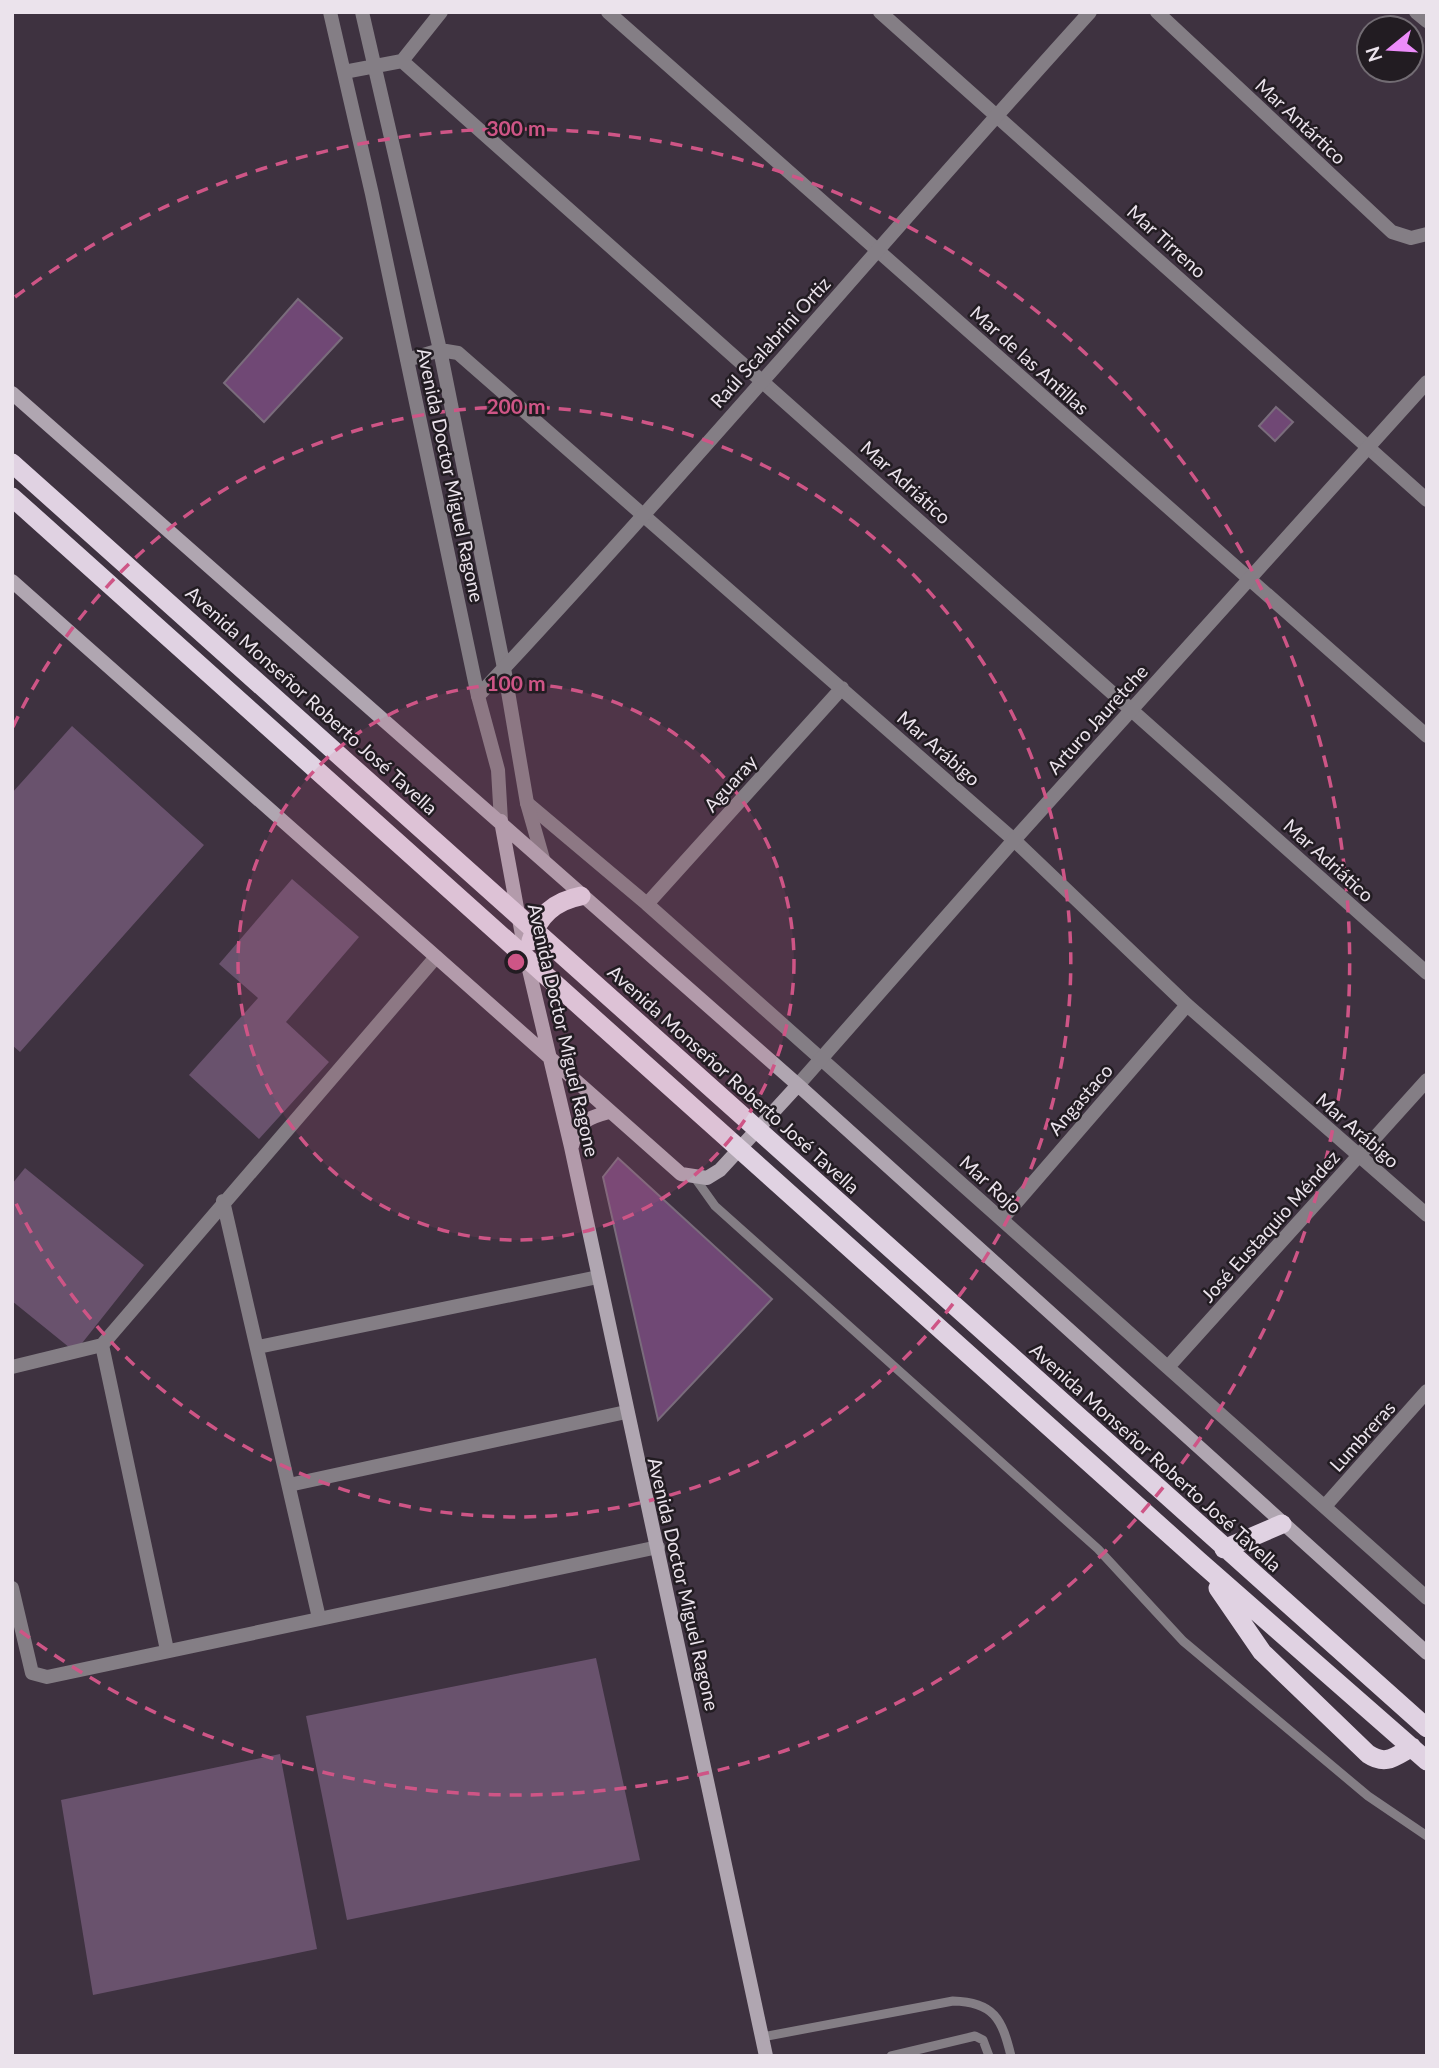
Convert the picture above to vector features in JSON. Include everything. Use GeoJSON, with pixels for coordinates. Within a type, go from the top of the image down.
{"type":"FeatureCollection","features":[{"type":"Feature","properties":{"kind":"highway","name":"Avenida Monseñor Roberto José Tavella"},"geometry":{"type":"LineString","coordinates":[[12,463],[1427,1729]]}},
{"type":"Feature","properties":{"kind":"highway"},"geometry":{"type":"LineString","coordinates":[[12,497],[1199,1561],[1427,1761]]}},
{"type":"Feature","properties":{"kind":"highway"},"geometry":{"type":"LineString","coordinates":[[526,957],[534,930],[554,905],[581,896]]}},
{"type":"Feature","properties":{"kind":"highway"},"geometry":{"type":"LineString","coordinates":[[1224,1549],[1282,1524]]}},
{"type":"Feature","properties":{"kind":"highway"},"geometry":{"type":"LineString","coordinates":[[1199,1561],[1262,1652],[1368,1754],[1379,1761],[1388,1762],[1412,1747]]}},
{"type":"Feature","properties":{"kind":"main road"},"geometry":{"type":"LineString","coordinates":[[12,393],[798,1085],[1427,1653]]}},
{"type":"Feature","properties":{"kind":"main road"},"geometry":{"type":"LineString","coordinates":[[12,582],[681,1174],[707,1178],[720,1170],[798,1085]]}},
{"type":"Feature","properties":{"kind":"main road","name":"Avenida Doctor Miguel Ragone"},"geometry":{"type":"LineString","coordinates":[[501,821],[526,957],[571,1147],[766,2056]]}},
{"type":"Feature","properties":{"kind":"main road"},"geometry":{"type":"LineString","coordinates":[[571,1147],[577,1125],[587,1118],[609,1112]]}},
{"type":"Feature","properties":{"kind":"street","name":"Avenida Doctor Miguel Ragone"},"geometry":{"type":"LineString","coordinates":[[330,12],[478,696],[498,770],[501,821]]}},
{"type":"Feature","properties":{"kind":"street","name":"Avenida Doctor Miguel Ragone"},"geometry":{"type":"LineString","coordinates":[[362,12],[440,351],[504,668],[527,803],[543,859]]}},
{"type":"Feature","properties":{"kind":"street"},"geometry":{"type":"LineString","coordinates":[[344,72],[402,61],[441,12]]}},
{"type":"Feature","properties":{"kind":"street","name":"Mar de las Antillas"},"geometry":{"type":"LineString","coordinates":[[608,12],[1427,736]]}},
{"type":"Feature","properties":{"kind":"street","name":"Mar Tirreno"},"geometry":{"type":"LineString","coordinates":[[880,12],[1427,500]]}},
{"type":"Feature","properties":{"kind":"street","name":"Raúl Scalabrini Ortiz"},"geometry":{"type":"LineString","coordinates":[[478,696],[645,514],[761,379],[879,251],[996,115],[1090,12]]}},
{"type":"Feature","properties":{"kind":"street","name":"Mar Antártico"},"geometry":{"type":"LineString","coordinates":[[1157,12],[1392,232],[1411,238],[1427,234]]}},
{"type":"Feature","properties":{"kind":"street"},"geometry":{"type":"LineString","coordinates":[[1416,12],[1427,22]]}},
{"type":"Feature","properties":{"kind":"street","name":"Mar Adriático"},"geometry":{"type":"LineString","coordinates":[[402,61],[1427,973]]}},
{"type":"Feature","properties":{"kind":"street"},"geometry":{"type":"LineString","coordinates":[[407,359],[440,351]]}},
{"type":"Feature","properties":{"kind":"street","name":"Mar Arábigo"},"geometry":{"type":"LineString","coordinates":[[440,351],[458,353],[645,514],[1014,840],[1187,1005],[1427,1215]]}},
{"type":"Feature","properties":{"kind":"street","name":"Arturo Jauretche"},"geometry":{"type":"LineString","coordinates":[[798,1085],[1014,840],[1427,382]]}},
{"type":"Feature","properties":{"kind":"street","name":"Aguaray"},"geometry":{"type":"LineString","coordinates":[[647,904],[842,688]]}},
{"type":"Feature","properties":{"kind":"street","name":"Mar Rojo"},"geometry":{"type":"LineString","coordinates":[[527,803],[647,904],[1427,1598]]}},
{"type":"Feature","properties":{"kind":"street"},"geometry":{"type":"LineString","coordinates":[[12,1367],[102,1345],[223,1201],[436,957]]}},
{"type":"Feature","properties":{"kind":"street","name":"Angastaco"},"geometry":{"type":"LineString","coordinates":[[1002,1219],[1187,1005]]}},
{"type":"Feature","properties":{"kind":"street","name":"José Eustaquio Méndez"},"geometry":{"type":"LineString","coordinates":[[1168,1367],[1427,1080]]}},
{"type":"Feature","properties":{"kind":"street"},"geometry":{"type":"LineString","coordinates":[[223,1201],[319,1618]]}},
{"type":"Feature","properties":{"kind":"street"},"geometry":{"type":"LineString","coordinates":[[258,1347],[598,1277]]}},
{"type":"Feature","properties":{"kind":"street"},"geometry":{"type":"LineString","coordinates":[[102,1345],[167,1650]]}},
{"type":"Feature","properties":{"kind":"street","name":"Lumbreras"},"geometry":{"type":"LineString","coordinates":[[1325,1506],[1427,1391]]}},
{"type":"Feature","properties":{"kind":"street"},"geometry":{"type":"LineString","coordinates":[[289,1485],[626,1412]]}},
{"type":"Feature","properties":{"kind":"street"},"geometry":{"type":"LineString","coordinates":[[12,1588],[32,1673],[47,1677],[658,1547]]}},
{"type":"Feature","properties":{"kind":"street"},"geometry":{"type":"LineString","coordinates":[[1412,1747],[1427,1729]]}},
{"type":"Feature","properties":{"kind":"lane"},"geometry":{"type":"LineString","coordinates":[[695,1178],[715,1206],[1098,1549],[1183,1641],[1368,1796],[1427,1836]]}},
{"type":"Feature","properties":{"kind":"lane"},"geometry":{"type":"LineString","coordinates":[[762,2037],[953,2001],[969,2001],[984,2006],[996,2016],[1004,2029],[1011,2056]]}},
{"type":"Feature","properties":{"kind":"lane"},"geometry":{"type":"LineString","coordinates":[[891,2056],[975,2036],[984,2040],[989,2056]]}},
{"type":"Feature","properties":{"kind":"shaded area"},"geometry":{"type":"Polygon","coordinates":[[[72,726],[204,845],[20,1052],[12,1045],[12,793],[72,726]]]}},
{"type":"Feature","properties":{"kind":"shaded area"},"geometry":{"type":"Polygon","coordinates":[[[292,879],[359,937],[286,1022],[329,1062],[259,1139],[189,1075],[258,998],[219,964],[292,879]]]}},
{"type":"Feature","properties":{"kind":"shaded area"},"geometry":{"type":"Polygon","coordinates":[[[25,1168],[144,1265],[75,1352],[12,1301],[12,1184],[25,1168]]]}},
{"type":"Feature","properties":{"kind":"shaded area"},"geometry":{"type":"Polygon","coordinates":[[[596,1658],[640,1860],[347,1920],[306,1716],[596,1658]]]}},
{"type":"Feature","properties":{"kind":"shaded area"},"geometry":{"type":"Polygon","coordinates":[[[280,1754],[317,1949],[93,1995],[61,1800],[280,1754]]]}},
{"type":"Feature","properties":{"kind":"building"},"geometry":{"type":"Polygon","coordinates":[[[298,299],[342,338],[264,422],[224,383],[298,299]]]}},
{"type":"Feature","properties":{"kind":"building"},"geometry":{"type":"Polygon","coordinates":[[[1276,407],[1293,422],[1275,441],[1259,426],[1276,407]]]}},
{"type":"Feature","properties":{"kind":"building"},"geometry":{"type":"Polygon","coordinates":[[[618,1158],[772,1299],[658,1420],[603,1177],[618,1158]]]}}]}
